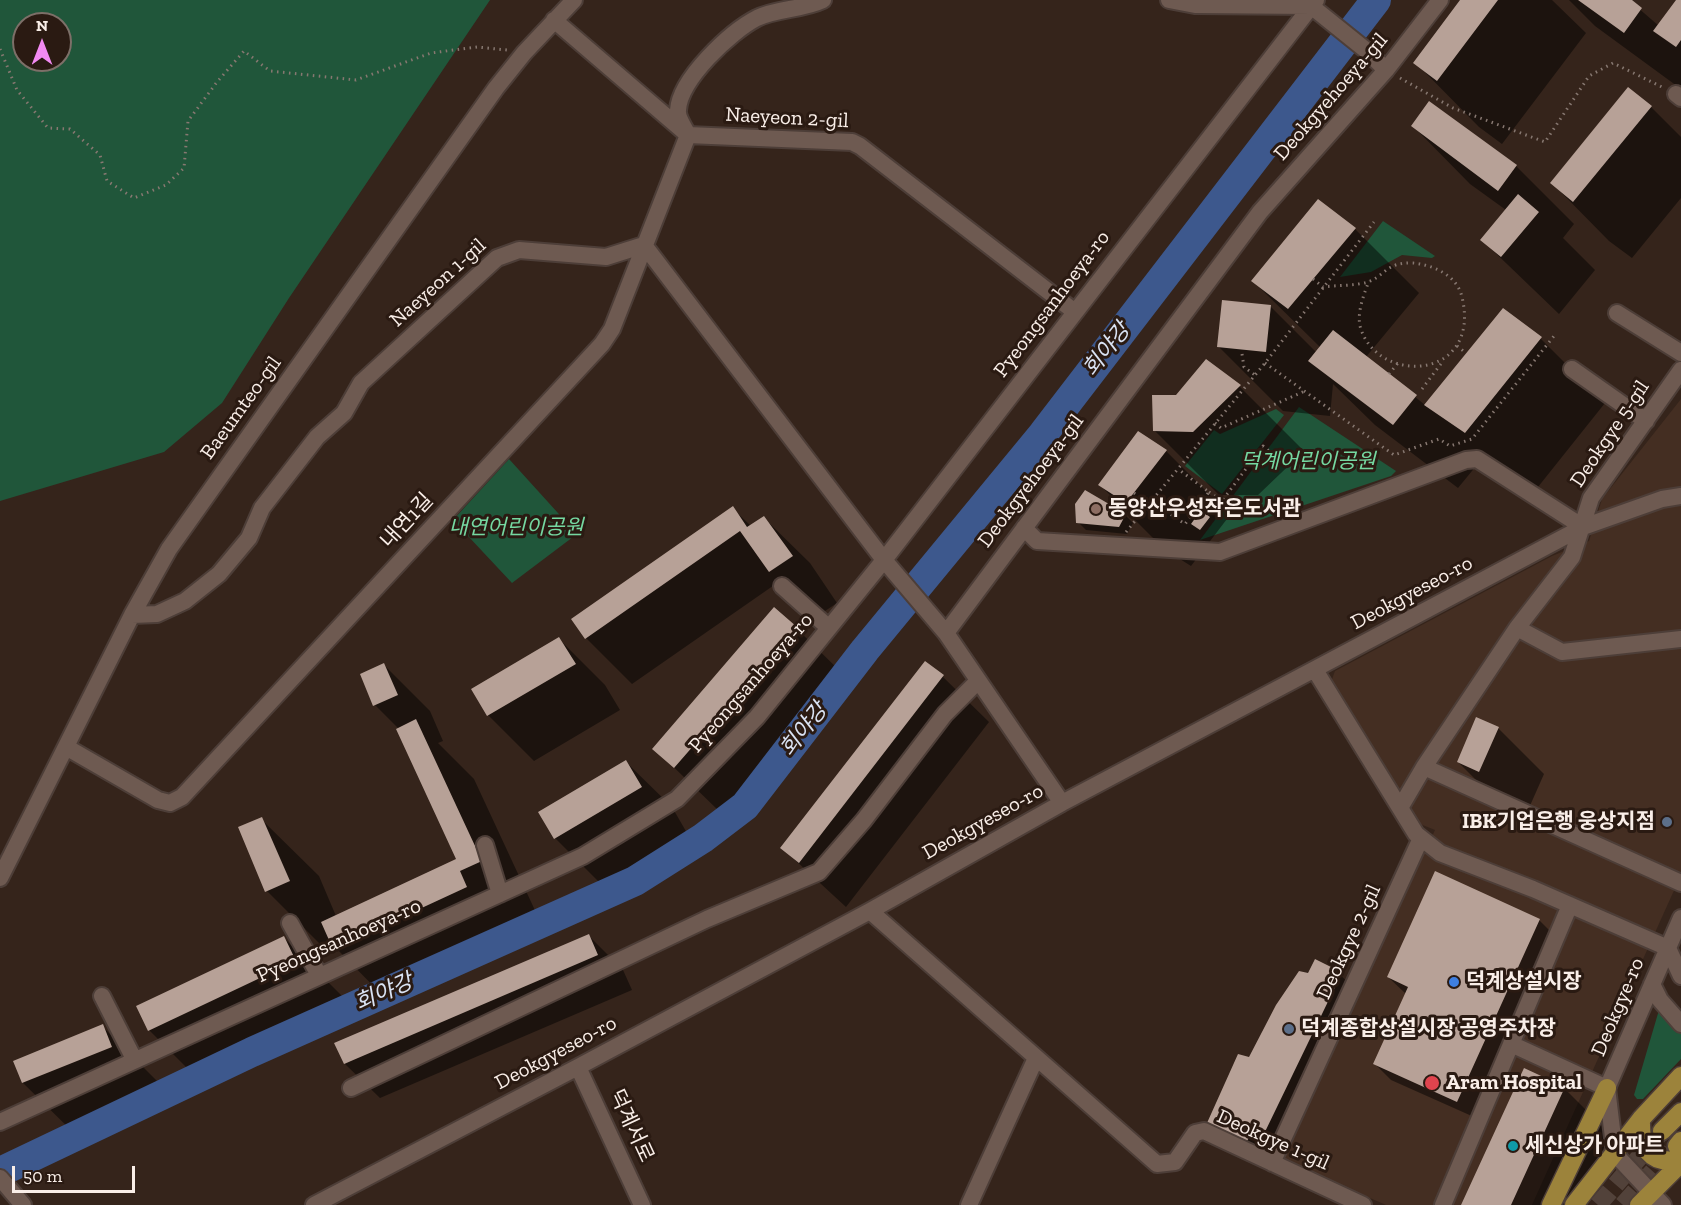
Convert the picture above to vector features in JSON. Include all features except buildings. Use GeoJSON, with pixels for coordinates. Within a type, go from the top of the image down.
{"type":"FeatureCollection","features":[{"type":"Feature","properties":{"kind":"main road"},"geometry":{"type":"LineString","coordinates":[[1574,1205],[1641,1119],[1681,1076]]}},
{"type":"Feature","properties":{"kind":"main road"},"geometry":{"type":"LineString","coordinates":[[1551,1205],[1607,1088]]}},
{"type":"Feature","properties":{"kind":"main road"},"geometry":{"type":"LineString","coordinates":[[1662,1131],[1681,1112]]}},
{"type":"Feature","properties":{"kind":"main road"},"geometry":{"type":"LineString","coordinates":[[1641,1119],[1642,1143],[1650,1154],[1658,1159],[1680,1152]]}},
{"type":"Feature","properties":{"kind":"main road"},"geometry":{"type":"LineString","coordinates":[[1639,1205],[1680,1152]]}},
{"type":"Feature","properties":{"kind":"street","name":"Baeumteo-gil"},"geometry":{"type":"LineString","coordinates":[[0,878],[132,615],[184,524],[524,53],[574,0]]}},
{"type":"Feature","properties":{"kind":"street"},"geometry":{"type":"LineString","coordinates":[[688,135],[677,113],[681,97],[691,78],[719,48],[757,18],[807,8],[823,0]]}},
{"type":"Feature","properties":{"kind":"street"},"geometry":{"type":"LineString","coordinates":[[1169,0],[1195,5],[1314,3],[1325,17],[1367,51],[1386,70]]}},
{"type":"Feature","properties":{"kind":"street","name":"Deokgyehoeya-gil"},"geometry":{"type":"LineString","coordinates":[[946,633],[1260,212],[1386,70],[1440,0]]}},
{"type":"Feature","properties":{"kind":"street","name":"Pyeongsanhoeya-ro"},"geometry":{"type":"LineString","coordinates":[[1,1117],[583,856],[677,799],[757,717],[884,560],[1314,3]]}},
{"type":"Feature","properties":{"kind":"street"},"geometry":{"type":"LineString","coordinates":[[554,20],[688,135]]}},
{"type":"Feature","properties":{"kind":"street","name":"내연1길"},"geometry":{"type":"LineString","coordinates":[[66,747],[158,800],[170,803],[182,797],[602,344],[612,330],[688,135]]}},
{"type":"Feature","properties":{"kind":"street","name":"Naeyeon 2-gil"},"geometry":{"type":"LineString","coordinates":[[688,135],[852,142],[1075,312]]}},
{"type":"Feature","properties":{"kind":"street"},"geometry":{"type":"LineString","coordinates":[[644,246],[884,560],[946,633],[1062,803]]}},
{"type":"Feature","properties":{"kind":"street","name":"Naeyeon 1-gil"},"geometry":{"type":"LineString","coordinates":[[132,615],[157,614],[167,610],[185,601],[219,574],[249,538],[262,508],[316,437],[344,413],[361,383],[497,258],[519,250],[606,257],[644,246]]}},
{"type":"Feature","properties":{"kind":"street"},"geometry":{"type":"LineString","coordinates":[[1617,313],[1681,353]]}},
{"type":"Feature","properties":{"kind":"street"},"geometry":{"type":"LineString","coordinates":[[1572,369],[1646,421]]}},
{"type":"Feature","properties":{"kind":"street","name":"Deokgye 5-gil"},"geometry":{"type":"LineString","coordinates":[[1583,527],[1591,498],[1681,369]]}},
{"type":"Feature","properties":{"kind":"street"},"geometry":{"type":"LineString","coordinates":[[1024,528],[1037,541],[1220,552],[1466,460],[1477,459],[1583,527],[1572,557],[1517,628],[1424,766],[1400,808]]}},
{"type":"Feature","properties":{"kind":"street","name":"Deokgyeseo-ro"},"geometry":{"type":"LineString","coordinates":[[314,1205],[870,911],[1062,803],[1583,527],[1662,499],[1681,496]]}},
{"type":"Feature","properties":{"kind":"street"},"geometry":{"type":"LineString","coordinates":[[782,586],[829,628]]}},
{"type":"Feature","properties":{"kind":"street"},"geometry":{"type":"LineString","coordinates":[[1517,628],[1562,652],[1681,639]]}},
{"type":"Feature","properties":{"kind":"street"},"geometry":{"type":"LineString","coordinates":[[1315,670],[1421,838],[1440,853],[1570,905],[1668,948],[1681,976]]}},
{"type":"Feature","properties":{"kind":"street"},"geometry":{"type":"LineString","coordinates":[[351,1088],[707,919],[819,873],[864,820],[945,714],[978,681]]}},
{"type":"Feature","properties":{"kind":"street"},"geometry":{"type":"LineString","coordinates":[[1424,766],[1681,883]]}},
{"type":"Feature","properties":{"kind":"street","name":"Deokgye 2-gil"},"geometry":{"type":"LineString","coordinates":[[1272,1163],[1421,838]]}},
{"type":"Feature","properties":{"kind":"street"},"geometry":{"type":"LineString","coordinates":[[485,845],[500,894]]}},
{"type":"Feature","properties":{"kind":"street"},"geometry":{"type":"LineString","coordinates":[[1443,1205],[1570,905]]}},
{"type":"Feature","properties":{"kind":"street","name":"Deokgye 1-gil"},"geometry":{"type":"LineString","coordinates":[[870,911],[1157,1164],[1175,1162],[1195,1133],[1204,1131],[1363,1205]]}},
{"type":"Feature","properties":{"kind":"street","name":"Deokgye-ro"},"geometry":{"type":"LineString","coordinates":[[1615,1154],[1607,1088],[1681,918]]}},
{"type":"Feature","properties":{"kind":"street"},"geometry":{"type":"LineString","coordinates":[[290,922],[319,975]]}},
{"type":"Feature","properties":{"kind":"street"},"geometry":{"type":"LineString","coordinates":[[1652,984],[1660,1000],[1681,1024]]}},
{"type":"Feature","properties":{"kind":"street"},"geometry":{"type":"LineString","coordinates":[[102,996],[134,1059]]}},
{"type":"Feature","properties":{"kind":"street"},"geometry":{"type":"LineString","coordinates":[[1511,1044],[1607,1088]]}},
{"type":"Feature","properties":{"kind":"street"},"geometry":{"type":"LineString","coordinates":[[969,1205],[1036,1058]]}},
{"type":"Feature","properties":{"kind":"street","name":"덕계서로"},"geometry":{"type":"LineString","coordinates":[[578,1067],[642,1205]]}},
{"type":"Feature","properties":{"kind":"street"},"geometry":{"type":"LineString","coordinates":[[1615,1154],[1663,1205]]}},
{"type":"Feature","properties":{"kind":"street"},"geometry":{"type":"LineString","coordinates":[[0,1179],[23,1205]]}},
{"type":"Feature","properties":{"kind":"path"},"geometry":{"type":"LineString","coordinates":[[0,49],[17,90],[48,128],[70,129],[100,155],[107,181],[134,198],[166,185],[184,168],[188,121],[244,51],[270,71],[356,80],[431,53],[477,47],[524,53]]}},
{"type":"Feature","properties":{"kind":"path"},"geometry":{"type":"LineString","coordinates":[[1386,70],[1453,108],[1545,142],[1589,76],[1613,63],[1679,96]]}},
{"type":"Feature","properties":{"kind":"path"},"geometry":{"type":"LineString","coordinates":[[1123,535],[1265,363],[1374,222]]}},
{"type":"Feature","properties":{"kind":"path"},"geometry":{"type":"LineString","coordinates":[[1313,279],[1323,287],[1369,281],[1388,266],[1410,263],[1426,265],[1448,275],[1461,292],[1466,312],[1464,335],[1422,389]]}},
{"type":"Feature","properties":{"kind":"path"},"geometry":{"type":"LineString","coordinates":[[1369,281],[1363,297],[1359,324],[1368,344],[1381,356],[1398,363],[1437,363],[1446,357]]}},
{"type":"Feature","properties":{"kind":"path"},"geometry":{"type":"LineString","coordinates":[[1265,363],[1394,455],[1439,439],[1450,446],[1472,439],[1554,336]]}},
{"type":"Feature","properties":{"kind":"path"},"geometry":{"type":"LineString","coordinates":[[1457,346],[1466,353]]}},
{"type":"Feature","properties":{"kind":"path"},"geometry":{"type":"LineString","coordinates":[[1242,354],[1244,367],[1255,375]]}},
{"type":"Feature","properties":{"kind":"path"},"geometry":{"type":"LineString","coordinates":[[1389,374],[1398,363]]}},
{"type":"Feature","properties":{"kind":"path"},"geometry":{"type":"LineString","coordinates":[[1215,423],[1221,428],[1305,392]]}},
{"type":"Feature","properties":{"kind":"path"},"geometry":{"type":"LineString","coordinates":[[1178,469],[1222,501],[1263,446],[1282,462]]}},
{"type":"Feature","properties":{"kind":"path"},"geometry":{"type":"LineString","coordinates":[[1134,493],[1185,524],[1209,492]]}},
{"type":"Feature","properties":{"kind":"shaded area"},"geometry":{"type":"Polygon","coordinates":[[[1681,399],[1681,875],[1532,1205],[1386,1205],[1285,1161],[1283,1153],[1435,830],[1420,824],[1331,682],[1335,671],[1552,556],[1589,541],[1602,499],[1681,399]]]}},
{"type":"Feature","properties":{"kind":"green space"},"geometry":{"type":"Polygon","coordinates":[[[0,0],[490,0],[289,298],[222,403],[164,452],[0,501],[0,0]]]}},
{"type":"Feature","properties":{"kind":"green space"},"geometry":{"type":"Polygon","coordinates":[[[1383,221],[1435,256],[1432,258],[1402,255],[1371,272],[1340,277],[1383,221]]]}},
{"type":"Feature","properties":{"kind":"green space","name":"덕계어린이공원"},"geometry":{"type":"Polygon","coordinates":[[[1299,407],[1396,471],[1391,476],[1200,540],[1299,407]]]}},
{"type":"Feature","properties":{"kind":"green space"},"geometry":{"type":"Polygon","coordinates":[[[1276,409],[1284,415],[1222,494],[1185,466],[1214,430],[1220,434],[1276,409]]]}},
{"type":"Feature","properties":{"kind":"green space","name":"내연어린이공원"},"geometry":{"type":"Polygon","coordinates":[[[509,459],[577,534],[512,583],[453,520],[509,459]]]}},
{"type":"Feature","properties":{"kind":"green space"},"geometry":{"type":"Polygon","coordinates":[[[1659,1010],[1681,1031],[1681,1059],[1643,1099],[1637,1099],[1634,1095],[1659,1010]]]}},
{"type":"Feature","properties":{"kind":"waterway","name":"회야강"},"geometry":{"type":"LineString","coordinates":[[0,1172],[252,1052],[635,881],[703,838],[745,806],[865,650],[1043,434],[1376,0]]}},
{"type":"Feature","properties":{"kind":"tunnel"},"geometry":{"type":"LineString","coordinates":[[1598,1205],[1662,1131]]}},
{"type":"Feature","properties":{"kind":"tunnel"},"geometry":{"type":"LineString","coordinates":[[1623,1205],[1672,1150]]}},
{"type":"Feature","properties":{"kind":"place","name":"동양산우성작은도서관"},"geometry":{"type":"Point","coordinates":[1096,509]}},
{"type":"Feature","properties":{"kind":"place","name":"IBK기업은행 웅상지점"},"geometry":{"type":"Point","coordinates":[1667,822]}},
{"type":"Feature","properties":{"kind":"place","name":"덕계상설시장"},"geometry":{"type":"Point","coordinates":[1454,982]}},
{"type":"Feature","properties":{"kind":"place","name":"덕계종합상설시장 공영주차장"},"geometry":{"type":"Point","coordinates":[1289,1029]}},
{"type":"Feature","properties":{"kind":"place","name":"Aram Hospital"},"geometry":{"type":"Point","coordinates":[1432,1083]}},
{"type":"Feature","properties":{"kind":"place","name":"세신상가 아파트"},"geometry":{"type":"Point","coordinates":[1513,1146]}}]}
